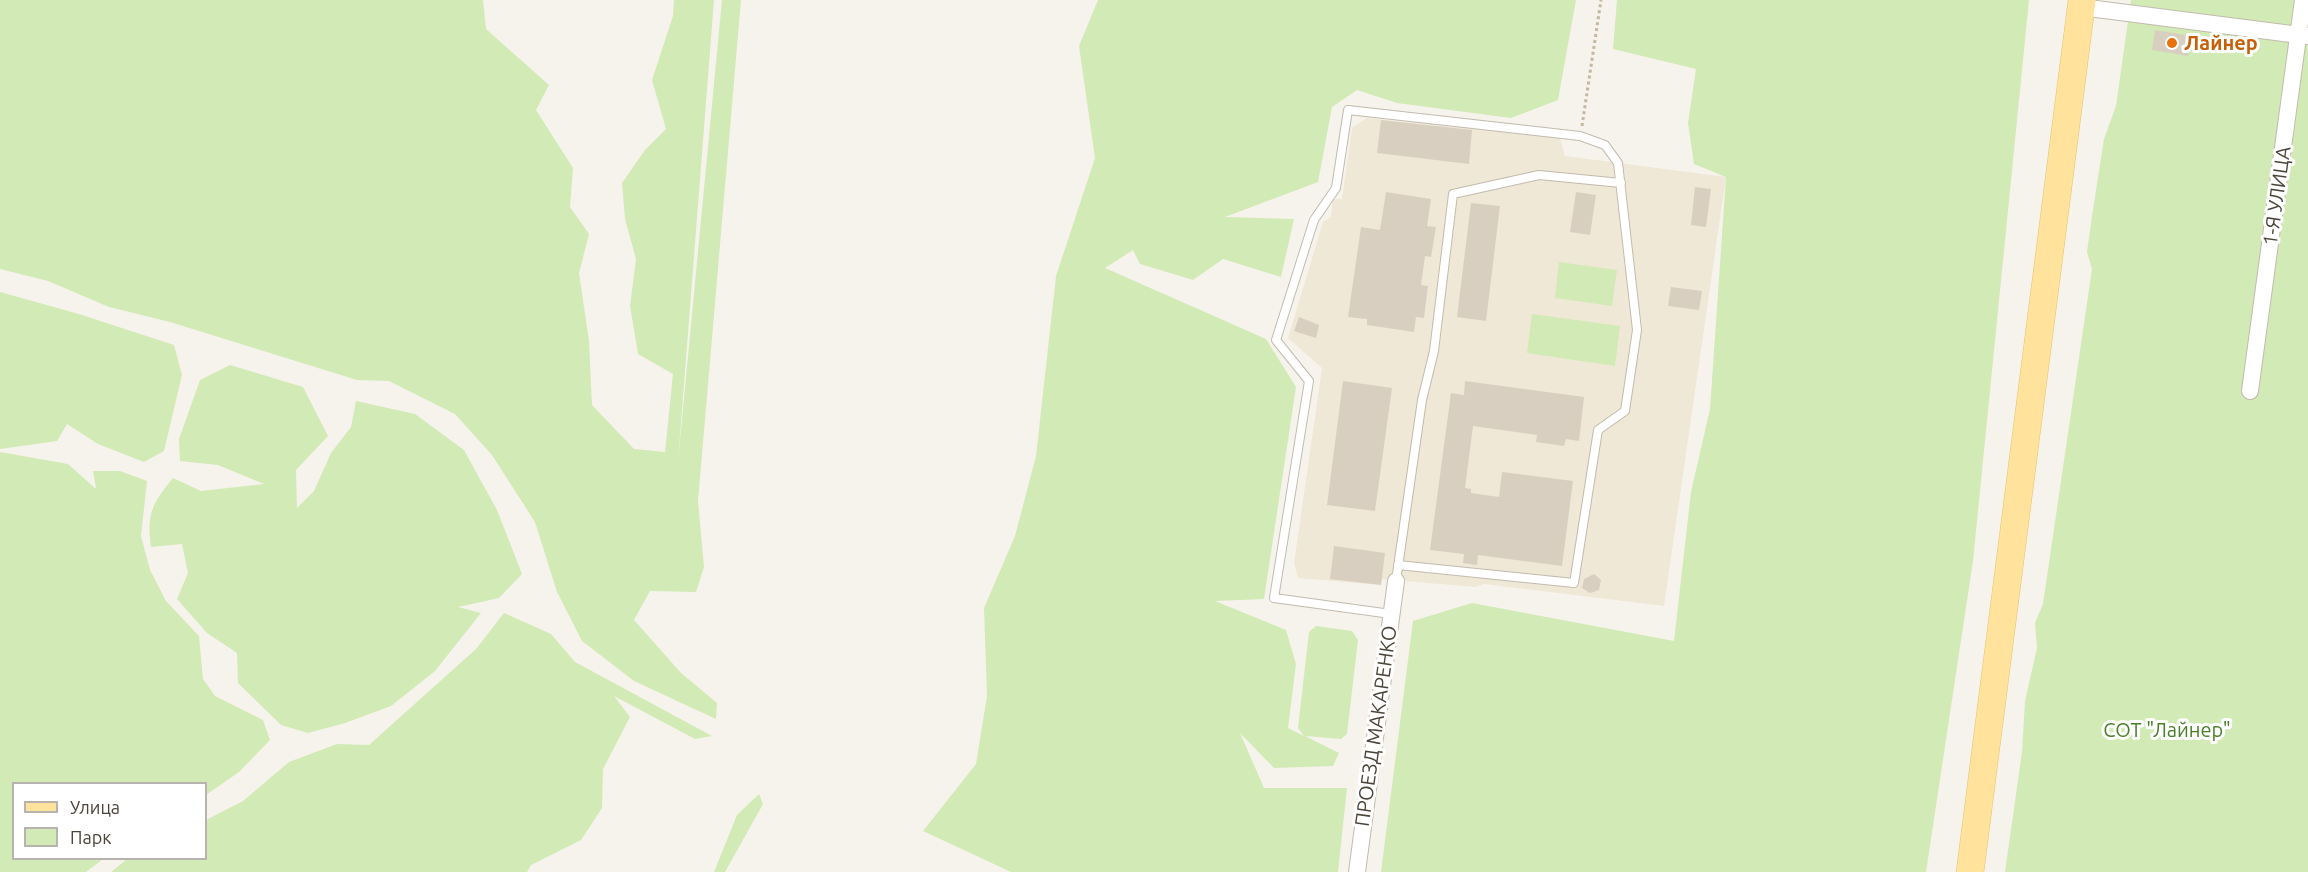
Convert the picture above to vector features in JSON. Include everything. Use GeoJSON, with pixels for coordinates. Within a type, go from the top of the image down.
{"type":"FeatureCollection","features":[{"type":"Feature","properties":{"kind":"main road"},"geometry":{"type":"LineString","coordinates":[[1970,872],[2082,4]]}},
{"type":"Feature","properties":{"kind":"street","name":"1-Я УЛИЦА"},"geometry":{"type":"LineString","coordinates":[[2250,392],[2303,36],[2303,0]]}},
{"type":"Feature","properties":{"kind":"street"},"geometry":{"type":"LineString","coordinates":[[2082,4],[2303,36]]}},
{"type":"Feature","properties":{"kind":"street","name":"ПРОЕЗД МАКАРЕНКО"},"geometry":{"type":"LineString","coordinates":[[1357,872],[1397,573]]}},
{"type":"Feature","properties":{"kind":"lane"},"geometry":{"type":"LineString","coordinates":[[1391,614],[1274,598],[1309,381],[1276,340],[1314,220],[1336,188],[1348,110],[1580,136],[1605,145],[1618,163],[1621,183],[1636,330],[1624,411],[1599,430],[1574,583],[1397,573],[1422,400],[1434,351],[1453,194],[1539,175],[1621,183]]}},
{"type":"Feature","properties":{"kind":"path"},"geometry":{"type":"LineString","coordinates":[[1580,136],[1601,0]]}},
{"type":"Feature","properties":{"kind":"shaded area"},"geometry":{"type":"Polygon","coordinates":[[[1367,118],[1560,138],[1565,156],[1726,177],[1664,606],[1484,584],[1475,587],[1382,579],[1381,585],[1298,578],[1294,563],[1322,368],[1288,338],[1323,222],[1331,217],[1333,199],[1342,199],[1352,128],[1367,118]]]}},
{"type":"Feature","properties":{"kind":"green space"},"geometry":{"type":"Polygon","coordinates":[[[0,0],[483,0],[486,29],[549,85],[536,110],[573,168],[570,207],[589,234],[579,273],[589,341],[592,405],[634,449],[665,452],[673,374],[638,354],[630,306],[636,259],[625,219],[622,183],[645,150],[666,129],[652,80],[673,16],[674,0],[714,0],[678,461],[722,0],[741,0],[698,501],[704,567],[696,592],[650,591],[634,620],[681,673],[717,703],[716,719],[634,681],[582,641],[557,592],[535,522],[492,455],[455,414],[389,381],[357,380],[170,322],[109,307],[48,281],[0,269],[0,0]]]}},
{"type":"Feature","properties":{"kind":"green space"},"geometry":{"type":"Polygon","coordinates":[[[1098,0],[1576,0],[1558,100],[1511,118],[1397,103],[1357,90],[1332,107],[1318,182],[1225,217],[1294,219],[1281,277],[1223,259],[1193,280],[1140,264],[1133,250],[1105,268],[1266,339],[1296,387],[1264,599],[1215,601],[1286,630],[1296,664],[1288,728],[1304,736],[1298,728],[1309,632],[1316,626],[1352,631],[1358,640],[1347,734],[1341,739],[1305,736],[1339,753],[1333,766],[1274,768],[1240,733],[1264,788],[1347,788],[1338,872],[1011,872],[923,831],[976,764],[987,696],[984,608],[1015,536],[1036,456],[1056,276],[1095,158],[1079,46],[1098,0]]]}},
{"type":"Feature","properties":{"kind":"green space"},"geometry":{"type":"Polygon","coordinates":[[[1617,0],[2029,0],[1973,561],[1926,872],[1381,872],[1413,621],[1472,603],[1674,641],[1691,492],[1710,409],[1726,177],[1694,164],[1688,123],[1696,69],[1613,49],[1617,0]]]}},
{"type":"Feature","properties":{"kind":"green space","name":"СОТ \"Лайнер\""},"geometry":{"type":"Polygon","coordinates":[[[2131,0],[2308,0],[2308,872],[2005,872],[2022,752],[2025,701],[2037,648],[2035,623],[2043,604],[2092,269],[2087,252],[2092,216],[2104,139],[2116,106],[2131,0]]]}},
{"type":"Feature","properties":{"kind":"green space"},"geometry":{"type":"Polygon","coordinates":[[[1559,262],[1617,270],[1612,306],[1555,298],[1559,262]]]}},
{"type":"Feature","properties":{"kind":"green space"},"geometry":{"type":"Polygon","coordinates":[[[0,292],[79,314],[174,345],[182,375],[164,451],[144,462],[98,444],[67,424],[57,441],[0,449],[0,292]]]}},
{"type":"Feature","properties":{"kind":"green space"},"geometry":{"type":"Polygon","coordinates":[[[1532,314],[1620,326],[1615,366],[1527,353],[1532,314]]]}},
{"type":"Feature","properties":{"kind":"green space"},"geometry":{"type":"Polygon","coordinates":[[[230,365],[303,387],[328,436],[296,470],[297,508],[314,491],[331,453],[351,427],[356,401],[415,414],[464,450],[497,510],[522,574],[499,598],[458,607],[481,613],[435,671],[391,706],[345,723],[308,733],[281,725],[238,683],[237,653],[207,633],[177,599],[188,573],[182,544],[151,547],[152,510],[173,478],[201,491],[264,484],[218,465],[180,461],[179,439],[200,380],[230,365]]]}},
{"type":"Feature","properties":{"kind":"green space"},"geometry":{"type":"Polygon","coordinates":[[[0,452],[68,464],[96,489],[93,471],[120,471],[147,481],[141,536],[150,570],[166,601],[199,636],[203,679],[215,696],[263,720],[270,740],[239,772],[207,794],[207,782],[12,782],[12,860],[102,860],[86,872],[0,872],[0,452]]]}},
{"type":"Feature","properties":{"kind":"green space"},"geometry":{"type":"Polygon","coordinates":[[[504,613],[551,634],[575,662],[712,736],[695,739],[614,696],[630,717],[603,769],[602,808],[581,840],[531,865],[527,872],[111,872],[126,860],[207,860],[207,819],[243,801],[289,762],[337,744],[369,745],[476,649],[504,613]]]}},
{"type":"Feature","properties":{"kind":"green space"},"geometry":{"type":"Polygon","coordinates":[[[759,794],[763,804],[725,872],[714,872],[737,815],[759,794]]]}},
{"type":"Feature","properties":{"kind":"building","name":"Лайнер"},"geometry":{"type":"Polygon","coordinates":[[[2155,30],[2191,36],[2188,56],[2152,50],[2155,30]]]}},
{"type":"Feature","properties":{"kind":"building"},"geometry":{"type":"Polygon","coordinates":[[[1381,120],[1472,130],[1469,164],[1377,153],[1381,120]]]}},
{"type":"Feature","properties":{"kind":"building"},"geometry":{"type":"Polygon","coordinates":[[[1695,187],[1711,189],[1706,227],[1691,225],[1695,187]]]}},
{"type":"Feature","properties":{"kind":"building"},"geometry":{"type":"Polygon","coordinates":[[[1386,192],[1431,199],[1427,226],[1436,227],[1431,257],[1425,256],[1421,285],[1428,286],[1424,318],[1416,317],[1414,332],[1367,325],[1367,319],[1348,317],[1361,227],[1380,230],[1386,192]]]}},
{"type":"Feature","properties":{"kind":"building"},"geometry":{"type":"Polygon","coordinates":[[[1576,192],[1596,195],[1590,235],[1570,232],[1576,192]]]}},
{"type":"Feature","properties":{"kind":"building"},"geometry":{"type":"Polygon","coordinates":[[[1471,203],[1500,206],[1486,321],[1457,317],[1471,203]]]}},
{"type":"Feature","properties":{"kind":"building"},"geometry":{"type":"Polygon","coordinates":[[[1671,287],[1702,291],[1699,310],[1668,306],[1671,287]]]}},
{"type":"Feature","properties":{"kind":"building"},"geometry":{"type":"Polygon","coordinates":[[[1299,317],[1319,325],[1316,338],[1294,331],[1299,317]]]}},
{"type":"Feature","properties":{"kind":"building"},"geometry":{"type":"Polygon","coordinates":[[[1343,381],[1392,388],[1375,511],[1327,505],[1343,381]]]}},
{"type":"Feature","properties":{"kind":"building"},"geometry":{"type":"Polygon","coordinates":[[[1465,381],[1584,397],[1579,441],[1566,439],[1564,446],[1536,442],[1537,435],[1473,426],[1465,488],[1471,489],[1471,493],[1499,497],[1502,472],[1573,481],[1562,566],[1478,555],[1477,565],[1463,563],[1464,554],[1430,550],[1451,393],[1464,395],[1465,381]]]}},
{"type":"Feature","properties":{"kind":"building"},"geometry":{"type":"Polygon","coordinates":[[[1334,546],[1385,553],[1381,585],[1330,579],[1334,546]]]}},
{"type":"Feature","properties":{"kind":"building"},"geometry":{"type":"Polygon","coordinates":[[[1594,574],[1601,580],[1599,590],[1590,593],[1582,588],[1584,579],[1594,574]]]}},
{"type":"Feature","properties":{"kind":"place","name":"Лайнер"},"geometry":{"type":"Point","coordinates":[2172,43]}}]}
